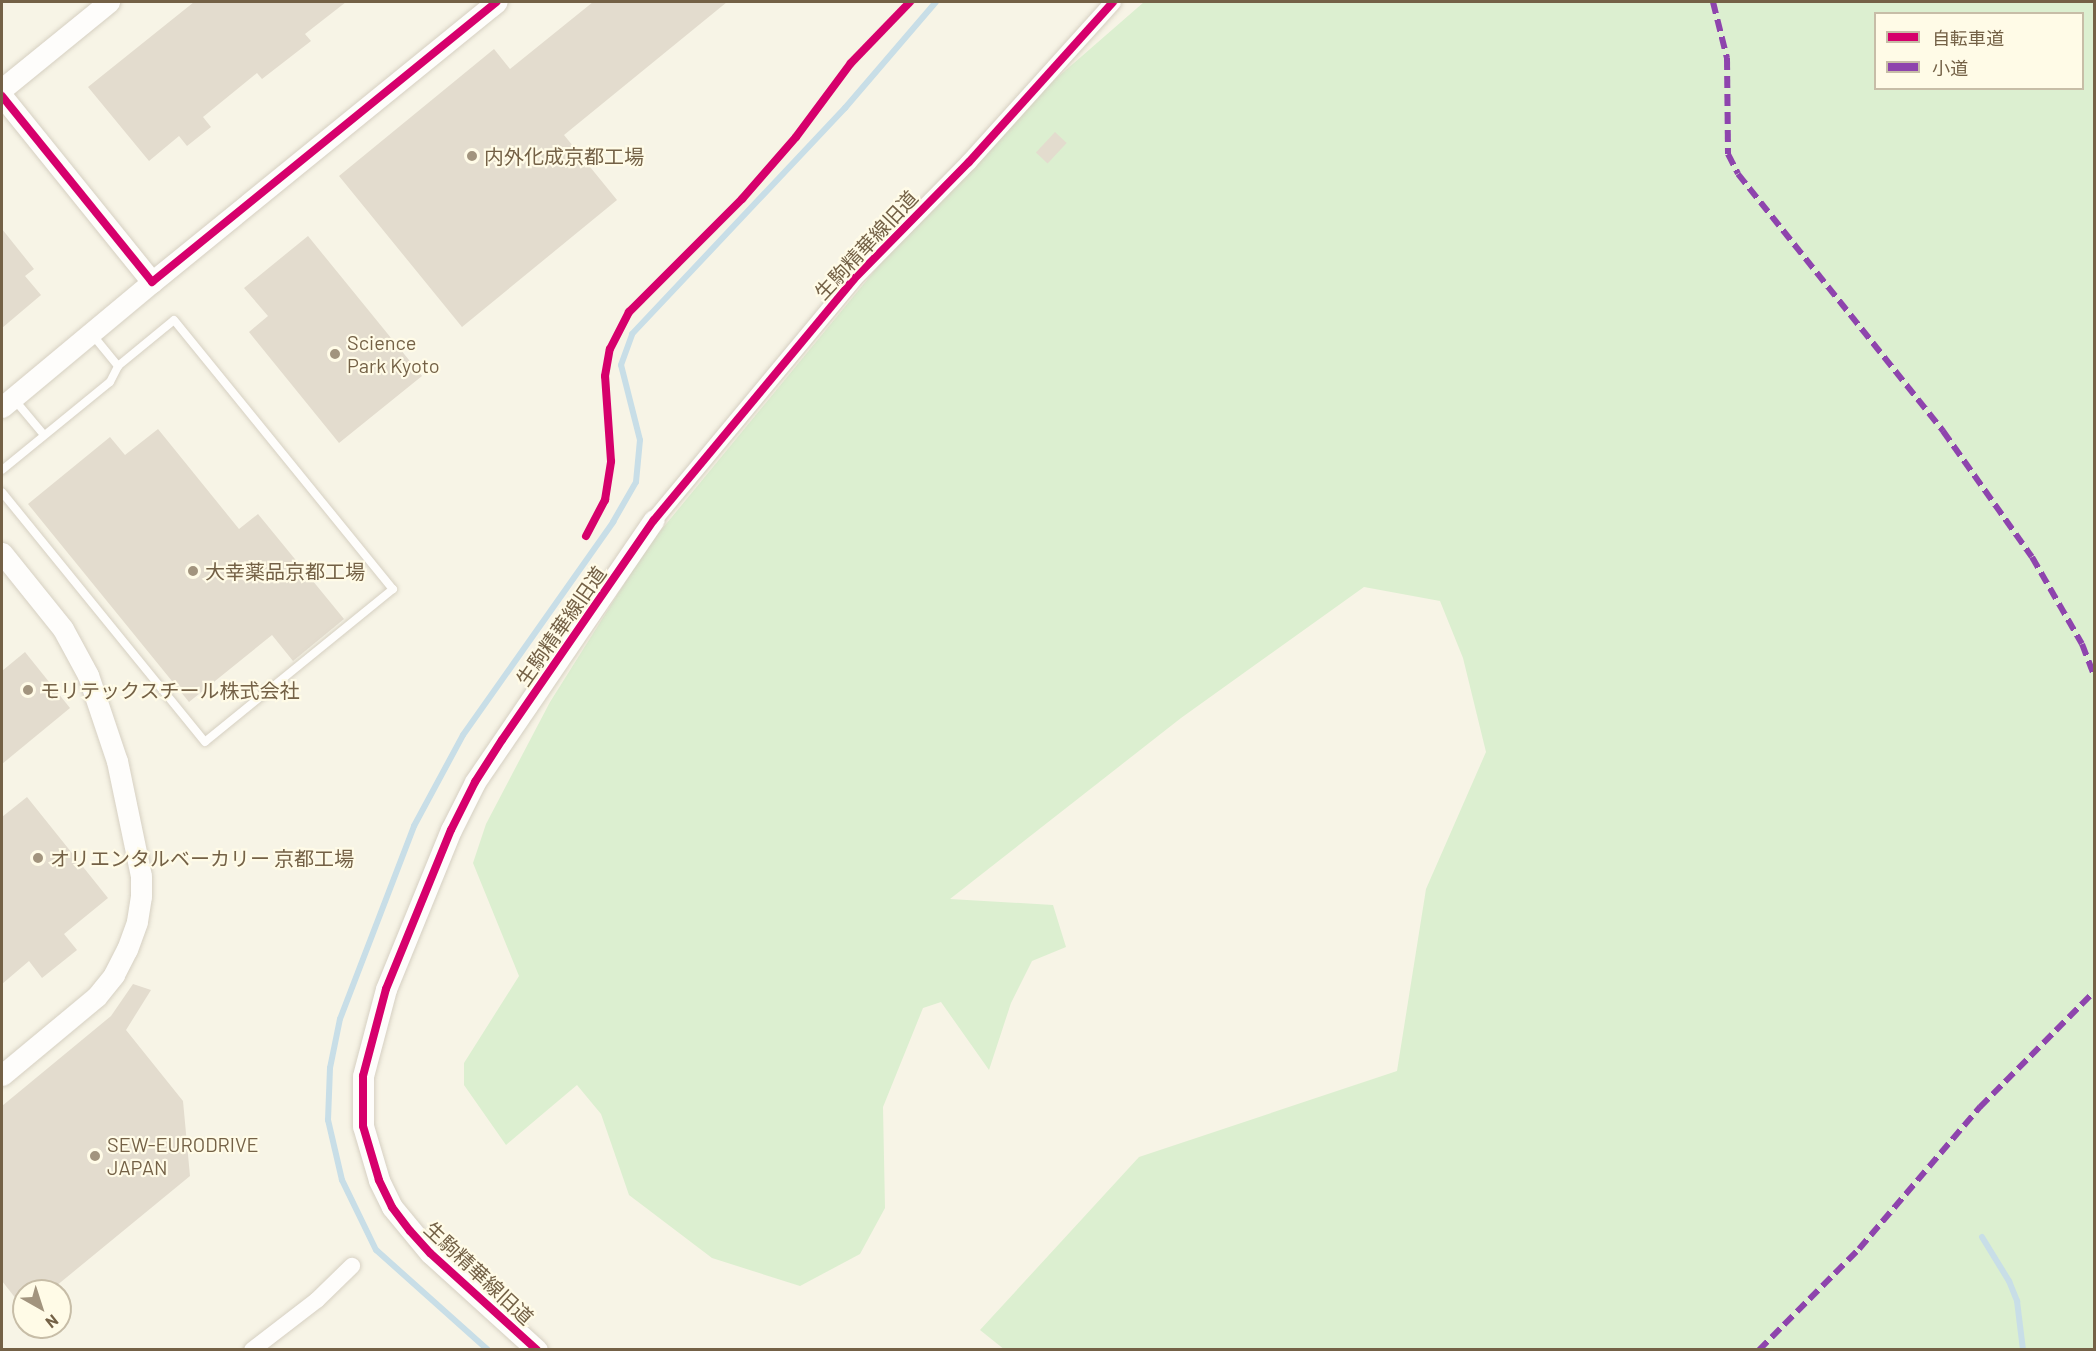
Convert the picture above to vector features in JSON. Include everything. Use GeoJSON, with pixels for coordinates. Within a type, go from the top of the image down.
{"type":"FeatureCollection","features":[{"type":"Feature","properties":{"kind":"street"},"geometry":{"type":"LineString","coordinates":[[2,89],[109,2]]}},
{"type":"Feature","properties":{"kind":"street"},"geometry":{"type":"LineString","coordinates":[[7,402],[496,2]]}},
{"type":"Feature","properties":{"kind":"street","name":"生駒精華線旧道"},"geometry":{"type":"LineString","coordinates":[[537,1350],[430,1253],[392,1207],[379,1180],[363,1126],[363,1076],[386,989],[451,830],[475,782],[654,520],[853,280],[969,162],[1113,2]]}},
{"type":"Feature","properties":{"kind":"street"},"geometry":{"type":"LineString","coordinates":[[2,96],[152,282]]}},
{"type":"Feature","properties":{"kind":"street"},"geometry":{"type":"LineString","coordinates":[[2,553],[63,629],[88,675],[117,761],[141,876],[137,922],[114,975],[96,998],[2,1075]]}},
{"type":"Feature","properties":{"kind":"street"},"geometry":{"type":"LineString","coordinates":[[252,1350],[317,1300],[352,1266]]}},
{"type":"Feature","properties":{"kind":"lane"},"geometry":{"type":"LineString","coordinates":[[2,470],[110,382],[118,366],[174,320],[393,589],[205,742],[2,492]]}},
{"type":"Feature","properties":{"kind":"lane"},"geometry":{"type":"LineString","coordinates":[[91,333],[118,366]]}},
{"type":"Feature","properties":{"kind":"lane"},"geometry":{"type":"LineString","coordinates":[[7,402],[44,435]]}},
{"type":"Feature","properties":{"kind":"green space"},"geometry":{"type":"Polygon","coordinates":[[[1144,2],[2094,2],[2094,1349],[1005,1350],[980,1330],[1139,1157],[1397,1071],[1426,889],[1486,752],[1463,658],[1440,601],[1364,587],[1181,718],[950,899],[1053,905],[1066,947],[1032,961],[1011,1003],[989,1070],[941,1002],[923,1008],[883,1107],[885,1208],[860,1254],[800,1286],[712,1258],[629,1195],[601,1114],[577,1085],[506,1145],[464,1085],[464,1063],[519,976],[473,863],[486,824],[550,702],[648,546],[974,150],[1144,2]]]}},
{"type":"Feature","properties":{"kind":"building"},"geometry":{"type":"Polygon","coordinates":[[[194,2],[346,2],[305,34],[311,41],[262,79],[257,73],[203,117],[211,127],[187,146],[179,136],[149,161],[88,87],[194,2]]]}},
{"type":"Feature","properties":{"kind":"building","name":"内外化成京都工場"},"geometry":{"type":"Polygon","coordinates":[[[593,2],[727,2],[564,135],[617,200],[462,327],[339,176],[494,49],[510,69],[593,2]]]}},
{"type":"Feature","properties":{"kind":"building"},"geometry":{"type":"Polygon","coordinates":[[[1055,132],[1067,143],[1048,163],[1036,152],[1055,132]]]}},
{"type":"Feature","properties":{"kind":"building"},"geometry":{"type":"Polygon","coordinates":[[[2,229],[34,269],[25,276],[41,295],[2,328],[2,229]]]}},
{"type":"Feature","properties":{"kind":"building","name":"Science Park Kyoto"},"geometry":{"type":"Polygon","coordinates":[[[308,236],[422,376],[339,443],[249,332],[268,316],[244,288],[308,236]]]}},
{"type":"Feature","properties":{"kind":"building","name":"大幸薬品京都工場"},"geometry":{"type":"Polygon","coordinates":[[[158,429],[239,529],[258,514],[344,619],[293,661],[272,635],[189,702],[28,504],[110,437],[125,455],[158,429]]]}},
{"type":"Feature","properties":{"kind":"building","name":"モリテックスチール株式会社"},"geometry":{"type":"Polygon","coordinates":[[[25,652],[70,708],[2,764],[2,671],[25,652]]]}},
{"type":"Feature","properties":{"kind":"building","name":"オリエンタルベーカリー 京都工場"},"geometry":{"type":"Polygon","coordinates":[[[27,797],[108,898],[64,934],[77,950],[42,978],[29,961],[2,984],[2,817],[27,797]]]}},
{"type":"Feature","properties":{"kind":"building","name":"SEW-EURODRIVE JAPAN"},"geometry":{"type":"Polygon","coordinates":[[[133,984],[151,990],[126,1030],[183,1101],[190,1176],[65,1279],[12,1279],[12,1294],[2,1281],[2,1106],[111,1016],[133,984]]]}},
{"type":"Feature","properties":{"kind":"waterway"},"geometry":{"type":"LineString","coordinates":[[488,1350],[376,1250],[342,1180],[328,1120],[330,1068],[340,1019],[414,826],[463,735],[613,522],[636,482],[640,440],[621,365],[632,334],[845,108],[936,2]]}},
{"type":"Feature","properties":{"kind":"waterway"},"geometry":{"type":"LineString","coordinates":[[1982,1237],[2009,1281],[2017,1301],[2023,1350]]}},
{"type":"Feature","properties":{"kind":"marked path"},"geometry":{"type":"LineString","coordinates":[[1713,2],[1727,58],[1728,154],[1738,174],[1943,431],[2032,557],[2082,644],[2094,676]]}},
{"type":"Feature","properties":{"kind":"marked path"},"geometry":{"type":"LineString","coordinates":[[1759,1350],[1859,1249],[1980,1107],[2094,992]]}},
{"type":"Feature","properties":{"kind":"cycle path"},"geometry":{"type":"LineString","coordinates":[[2,96],[152,282],[496,2]]}},
{"type":"Feature","properties":{"kind":"cycle path"},"geometry":{"type":"LineString","coordinates":[[586,536],[605,500],[611,461],[605,376],[610,349],[629,312],[742,199],[796,137],[851,63],[910,2]]}},
{"type":"Feature","properties":{"kind":"cycle path"},"geometry":{"type":"LineString","coordinates":[[537,1350],[430,1253],[410,1231],[392,1207],[379,1180],[363,1126],[363,1076],[386,989],[451,830],[475,782],[502,740],[654,520],[853,280],[969,162],[1113,2]]}},
{"type":"Feature","properties":{"kind":"place","name":"内外化成京都工場"},"geometry":{"type":"Point","coordinates":[472,156]}},
{"type":"Feature","properties":{"kind":"place","name":"Science Park Kyoto"},"geometry":{"type":"Point","coordinates":[335,354]}},
{"type":"Feature","properties":{"kind":"place","name":"大幸薬品京都工場"},"geometry":{"type":"Point","coordinates":[193,571]}},
{"type":"Feature","properties":{"kind":"place","name":"モリテックスチール株式会社"},"geometry":{"type":"Point","coordinates":[28,690]}},
{"type":"Feature","properties":{"kind":"place","name":"オリエンタルベーカリー 京都工場"},"geometry":{"type":"Point","coordinates":[38,858]}},
{"type":"Feature","properties":{"kind":"place","name":"SEW-EURODRIVE JAPAN"},"geometry":{"type":"Point","coordinates":[95,1156]}}]}
